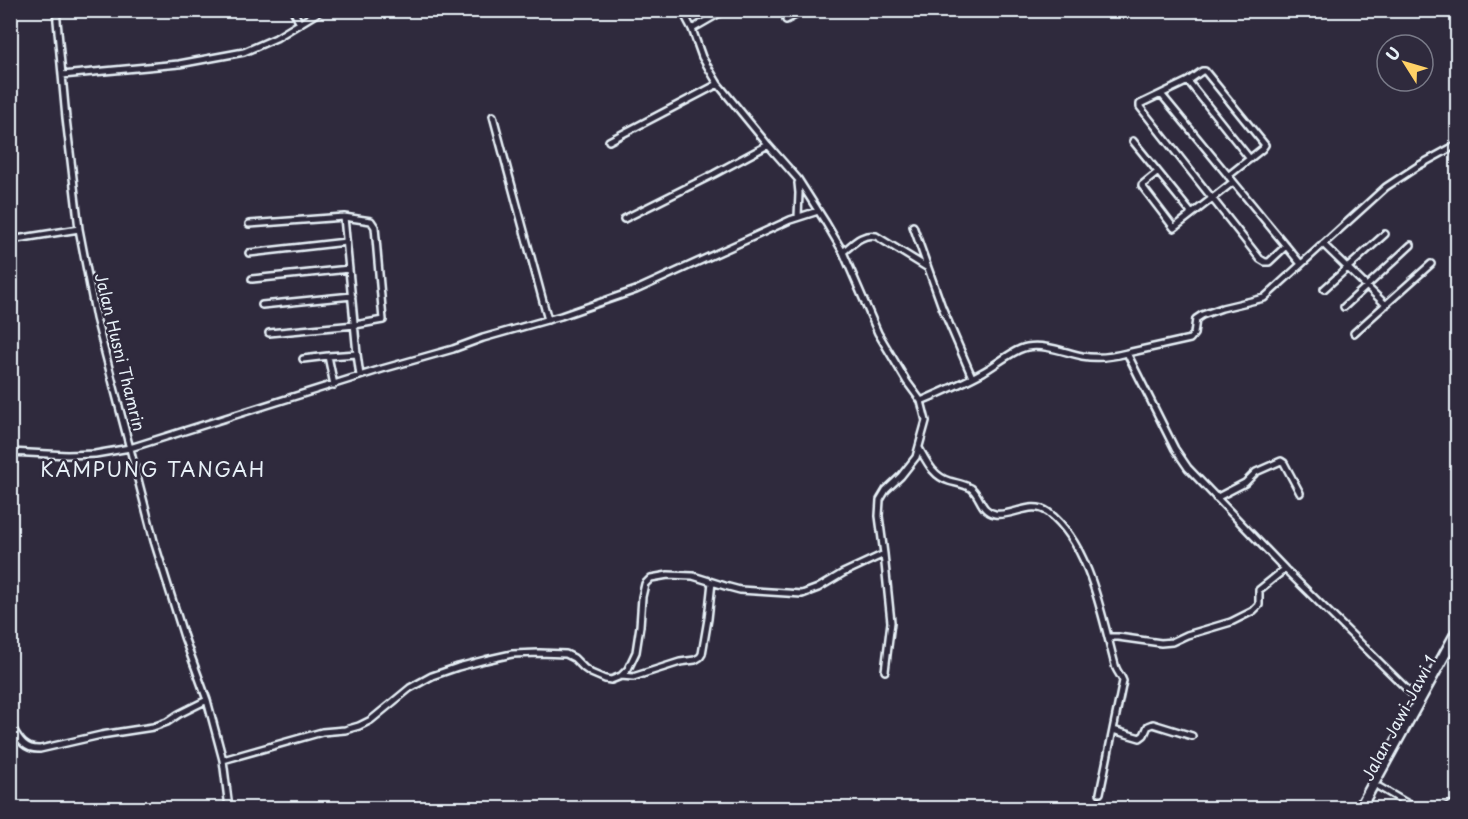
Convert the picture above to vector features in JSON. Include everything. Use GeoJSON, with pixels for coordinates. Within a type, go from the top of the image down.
{"type":"FeatureCollection","features":[{"type":"Feature","properties":{"kind":"highway"},"geometry":{"type":"LineString","coordinates":[[1364,808],[1419,701],[1448,653],[1458,630]]}},
{"type":"Feature","properties":{"kind":"highway","name":"Jalan Jawi-Jawi 1"},"geometry":{"type":"LineString","coordinates":[[1364,808],[1379,787],[1448,653],[1458,642]]}},
{"type":"Feature","properties":{"kind":"street","name":"Jalan Husni Thamrin"},"geometry":{"type":"LineString","coordinates":[[56,10],[79,228],[96,318],[154,541],[184,637],[207,700],[223,760],[229,808]]}},
{"type":"Feature","properties":{"kind":"street"},"geometry":{"type":"LineString","coordinates":[[293,10],[300,24]]}},
{"type":"Feature","properties":{"kind":"street"},"geometry":{"type":"LineString","coordinates":[[62,75],[179,64],[244,52],[276,38],[322,10]]}},
{"type":"Feature","properties":{"kind":"street"},"geometry":{"type":"LineString","coordinates":[[682,10],[702,57],[718,84],[798,179],[843,252],[878,333],[921,402],[926,421],[916,457],[886,490],[880,500],[879,516],[891,622],[885,671]]}},
{"type":"Feature","properties":{"kind":"street"},"geometry":{"type":"LineString","coordinates":[[692,29],[725,10]]}},
{"type":"Feature","properties":{"kind":"street"},"geometry":{"type":"LineString","coordinates":[[786,20],[805,10]]}},
{"type":"Feature","properties":{"kind":"street"},"geometry":{"type":"LineString","coordinates":[[1228,176],[1263,149],[1264,143],[1205,71],[1139,105],[1260,259],[1269,262],[1286,246]]}},
{"type":"Feature","properties":{"kind":"street"},"geometry":{"type":"LineString","coordinates":[[1188,81],[1250,159]]}},
{"type":"Feature","properties":{"kind":"street"},"geometry":{"type":"LineString","coordinates":[[609,141],[718,84]]}},
{"type":"Feature","properties":{"kind":"street"},"geometry":{"type":"LineString","coordinates":[[1161,94],[1301,264]]}},
{"type":"Feature","properties":{"kind":"street"},"geometry":{"type":"LineString","coordinates":[[493,116],[548,320]]}},
{"type":"Feature","properties":{"kind":"street"},"geometry":{"type":"LineString","coordinates":[[1133,141],[1192,214]]}},
{"type":"Feature","properties":{"kind":"street"},"geometry":{"type":"LineString","coordinates":[[921,402],[972,377],[1024,347],[1052,348],[1099,358],[1113,357],[1190,339],[1194,334],[1195,322],[1199,316],[1264,298],[1386,187],[1458,144]]}},
{"type":"Feature","properties":{"kind":"street"},"geometry":{"type":"LineString","coordinates":[[624,219],[768,145]]}},
{"type":"Feature","properties":{"kind":"street"},"geometry":{"type":"LineString","coordinates":[[1158,172],[1142,186],[1173,227],[1176,227],[1233,182]]}},
{"type":"Feature","properties":{"kind":"street"},"geometry":{"type":"LineString","coordinates":[[798,179],[798,217]]}},
{"type":"Feature","properties":{"kind":"street"},"geometry":{"type":"LineString","coordinates":[[10,452],[67,455],[95,454],[130,448],[483,338],[548,320],[636,290],[798,217],[818,211]]}},
{"type":"Feature","properties":{"kind":"street"},"geometry":{"type":"LineString","coordinates":[[344,217],[360,376]]}},
{"type":"Feature","properties":{"kind":"street"},"geometry":{"type":"LineString","coordinates":[[249,224],[344,217],[371,221],[375,227],[383,318],[381,321],[269,333]]}},
{"type":"Feature","properties":{"kind":"street"},"geometry":{"type":"LineString","coordinates":[[913,226],[942,307],[972,377]]}},
{"type":"Feature","properties":{"kind":"street"},"geometry":{"type":"LineString","coordinates":[[10,240],[79,228]]}},
{"type":"Feature","properties":{"kind":"street"},"geometry":{"type":"LineString","coordinates":[[1324,289],[1384,234]]}},
{"type":"Feature","properties":{"kind":"street"},"geometry":{"type":"LineString","coordinates":[[843,252],[862,237],[872,235],[928,268]]}},
{"type":"Feature","properties":{"kind":"street"},"geometry":{"type":"LineString","coordinates":[[249,253],[346,242]]}},
{"type":"Feature","properties":{"kind":"street"},"geometry":{"type":"LineString","coordinates":[[1323,244],[1386,305]]}},
{"type":"Feature","properties":{"kind":"street"},"geometry":{"type":"LineString","coordinates":[[1344,307],[1411,245]]}},
{"type":"Feature","properties":{"kind":"street"},"geometry":{"type":"LineString","coordinates":[[1354,333],[1431,264]]}},
{"type":"Feature","properties":{"kind":"street"},"geometry":{"type":"LineString","coordinates":[[252,279],[349,269]]}},
{"type":"Feature","properties":{"kind":"street"},"geometry":{"type":"LineString","coordinates":[[262,305],[352,296]]}},
{"type":"Feature","properties":{"kind":"street"},"geometry":{"type":"LineString","coordinates":[[1128,353],[1175,449],[1188,468],[1285,569],[1419,701]]}},
{"type":"Feature","properties":{"kind":"street"},"geometry":{"type":"LineString","coordinates":[[303,359],[357,354]]}},
{"type":"Feature","properties":{"kind":"street"},"geometry":{"type":"LineString","coordinates":[[328,356],[334,385]]}},
{"type":"Feature","properties":{"kind":"street"},"geometry":{"type":"LineString","coordinates":[[919,448],[937,475],[947,481],[970,488],[988,512],[999,514],[1038,508],[1049,513],[1074,543],[1095,588],[1113,637],[1116,669],[1123,681],[1100,793]]}},
{"type":"Feature","properties":{"kind":"street"},"geometry":{"type":"LineString","coordinates":[[1216,498],[1245,483],[1256,472],[1281,461],[1300,493]]}},
{"type":"Feature","properties":{"kind":"street"},"geometry":{"type":"LineString","coordinates":[[223,760],[322,732],[359,726],[371,720],[410,688],[425,680],[458,667],[512,654],[566,654],[584,668],[605,679],[611,680],[621,676],[628,669],[636,652],[642,597],[645,584],[651,578],[693,576],[740,590],[802,594],[884,554]]}},
{"type":"Feature","properties":{"kind":"street"},"geometry":{"type":"LineString","coordinates":[[1113,637],[1166,643],[1231,622],[1257,608],[1260,601],[1259,590],[1285,569]]}},
{"type":"Feature","properties":{"kind":"street"},"geometry":{"type":"LineString","coordinates":[[621,676],[633,677],[700,657],[708,619],[712,582]]}},
{"type":"Feature","properties":{"kind":"street"},"geometry":{"type":"LineString","coordinates":[[10,724],[26,746],[40,749],[101,735],[153,727],[207,700]]}},
{"type":"Feature","properties":{"kind":"street"},"geometry":{"type":"LineString","coordinates":[[1113,730],[1140,738],[1148,726],[1153,724],[1192,736]]}},
{"type":"Feature","properties":{"kind":"street"},"geometry":{"type":"LineString","coordinates":[[1379,787],[1415,808]]}},
{"type":"Feature","properties":{"kind":"street"},"geometry":{"type":"LineString","coordinates":[[1444,808],[1458,802]]}},
{"type":"Feature","properties":{"kind":"district","name":"KAMPUNG TANGAH"},"geometry":{"type":"Point","coordinates":[153,470]}}]}
